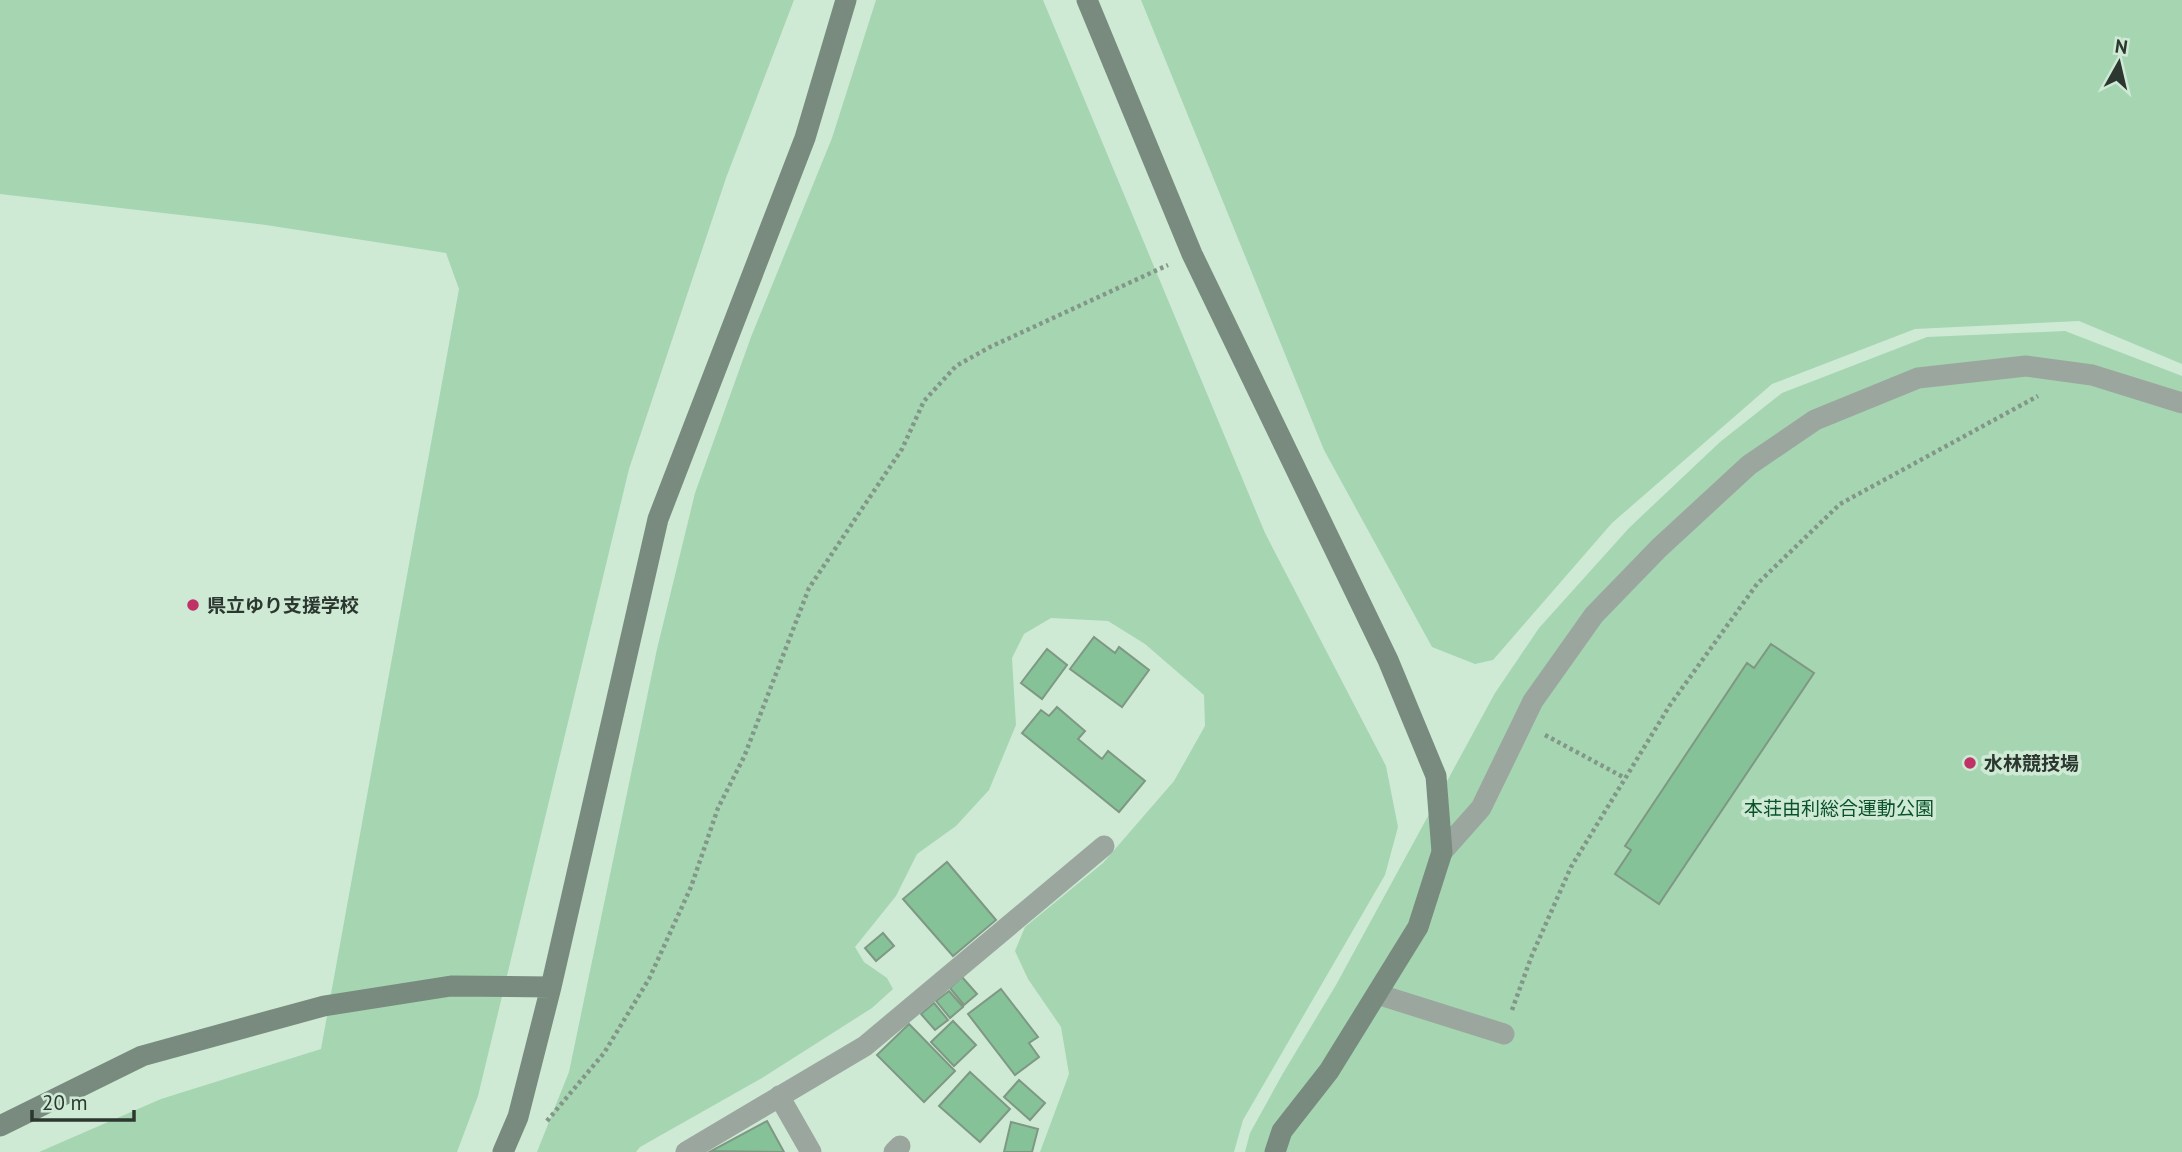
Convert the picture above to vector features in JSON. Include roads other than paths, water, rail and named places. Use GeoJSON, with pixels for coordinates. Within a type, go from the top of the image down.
{"type":"FeatureCollection","features":[{"type":"Feature","properties":{"kind":"street"},"geometry":{"type":"LineString","coordinates":[[503,1152],[518,1117],[551,987],[659,519],[805,138],[846,0]]}},
{"type":"Feature","properties":{"kind":"street"},"geometry":{"type":"LineString","coordinates":[[1087,0],[1192,254],[1393,673],[1436,776],[1442,852],[1418,928],[1329,1071],[1282,1131],[1275,1152]]}},
{"type":"Feature","properties":{"kind":"street"},"geometry":{"type":"LineString","coordinates":[[1442,852],[1481,808],[1533,701],[1594,615],[1659,548],[1749,465],[1815,420],[1918,378],[2026,366],[2092,375],[2182,404]]}},
{"type":"Feature","properties":{"kind":"street"},"geometry":{"type":"LineString","coordinates":[[686,1152],[865,1046],[1104,846]]}},
{"type":"Feature","properties":{"kind":"street"},"geometry":{"type":"LineString","coordinates":[[0,1126],[142,1056],[324,1006],[451,986],[551,987]]}},
{"type":"Feature","properties":{"kind":"street"},"geometry":{"type":"LineString","coordinates":[[1377,994],[1504,1034]]}},
{"type":"Feature","properties":{"kind":"street"},"geometry":{"type":"LineString","coordinates":[[779,1096],[811,1152]]}},
{"type":"Feature","properties":{"kind":"place","name":"県立ゆり支援学校"},"geometry":{"type":"Point","coordinates":[193,605]}},
{"type":"Feature","properties":{"kind":"place","name":"水林競技場"},"geometry":{"type":"Point","coordinates":[1970,763]}},
{"type":"Feature","properties":{"kind":"park label","name":"本荘由利総合運動公園"},"geometry":{"type":"Point","coordinates":[1839,808]}}]}
